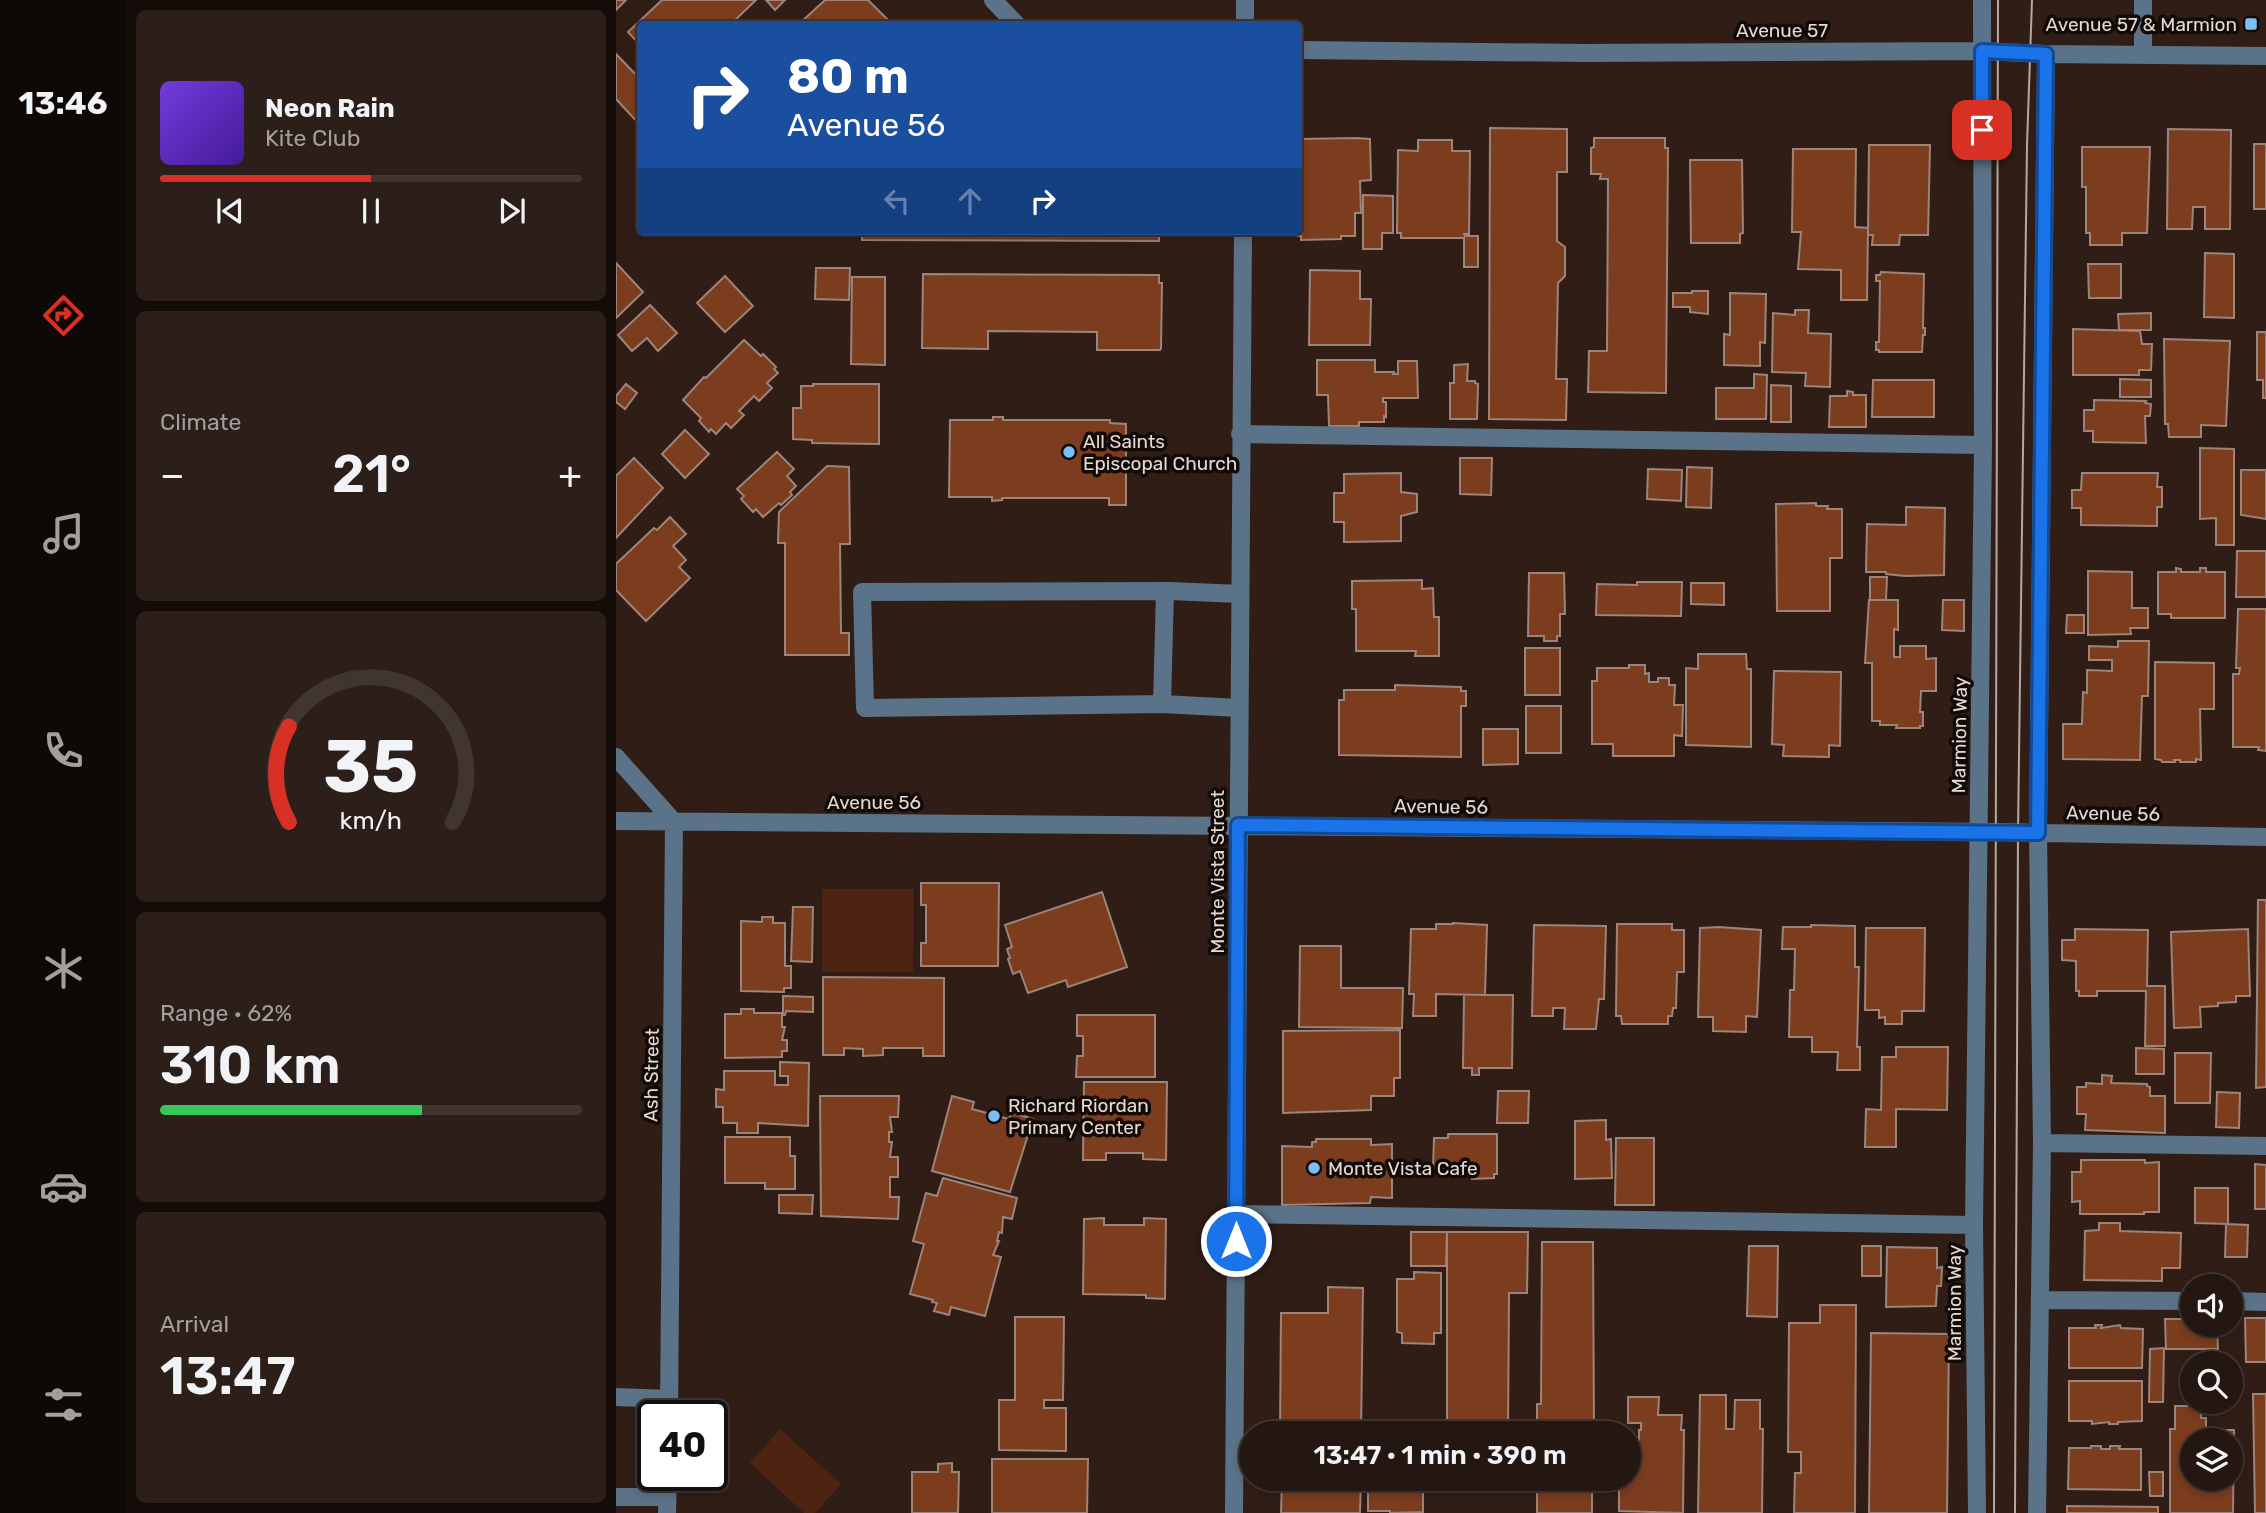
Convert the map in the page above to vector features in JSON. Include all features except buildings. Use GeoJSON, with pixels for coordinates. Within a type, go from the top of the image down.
{"type":"FeatureCollection","features":[{"type":"Feature","properties":{"kind":"street"},"geometry":{"type":"LineString","coordinates":[[993,0],[1013,21]]}},
{"type":"Feature","properties":{"kind":"street"},"geometry":{"type":"LineString","coordinates":[[1245,0],[1245,21]]}},
{"type":"Feature","properties":{"kind":"street","name":"Marmion Way"},"geometry":{"type":"LineString","coordinates":[[1976,1513],[1974,1224],[1983,445],[1982,0]]}},
{"type":"Feature","properties":{"kind":"street"},"geometry":{"type":"LineString","coordinates":[[2143,0],[2143,54]]}},
{"type":"Feature","properties":{"kind":"street","name":"Avenue 57"},"geometry":{"type":"LineString","coordinates":[[1302,50],[1571,53],[1982,51],[2266,56]]}},
{"type":"Feature","properties":{"kind":"street"},"geometry":{"type":"LineString","coordinates":[[2037,1513],[2042,1143],[2038,833],[2046,54]]}},
{"type":"Feature","properties":{"kind":"street","name":"Monte Vista Street"},"geometry":{"type":"LineString","coordinates":[[1234,1513],[1243,235]]}},
{"type":"Feature","properties":{"kind":"street"},"geometry":{"type":"LineString","coordinates":[[1240,434],[1983,445]]}},
{"type":"Feature","properties":{"kind":"street"},"geometry":{"type":"LineString","coordinates":[[1239,708],[1162,704],[865,708],[862,592],[1240,594]]}},
{"type":"Feature","properties":{"kind":"street"},"geometry":{"type":"LineString","coordinates":[[1162,704],[1165,592]]}},
{"type":"Feature","properties":{"kind":"street"},"geometry":{"type":"LineString","coordinates":[[616,757],[674,822]]}},
{"type":"Feature","properties":{"kind":"street","name":"Avenue 56"},"geometry":{"type":"LineString","coordinates":[[616,821],[2266,837]]}},
{"type":"Feature","properties":{"kind":"street","name":"Ash Street"},"geometry":{"type":"LineString","coordinates":[[669,1400],[674,822]]}},
{"type":"Feature","properties":{"kind":"street"},"geometry":{"type":"LineString","coordinates":[[2042,1143],[2266,1146]]}},
{"type":"Feature","properties":{"kind":"street"},"geometry":{"type":"LineString","coordinates":[[1236,1214],[1974,1224]]}},
{"type":"Feature","properties":{"kind":"street"},"geometry":{"type":"LineString","coordinates":[[2040,1300],[2180,1301]]}},
{"type":"Feature","properties":{"kind":"street"},"geometry":{"type":"LineString","coordinates":[[2243,1301],[2266,1302]]}},
{"type":"Feature","properties":{"kind":"street"},"geometry":{"type":"LineString","coordinates":[[616,1397],[637,1401]]}},
{"type":"Feature","properties":{"kind":"street"},"geometry":{"type":"LineString","coordinates":[[616,1497],[667,1505]]}},
{"type":"Feature","properties":{"kind":"shaded area"},"geometry":{"type":"Polygon","coordinates":[[[822,889],[914,889],[913,972],[822,972],[822,889]]]}},
{"type":"Feature","properties":{"kind":"shaded area"},"geometry":{"type":"Polygon","coordinates":[[[780,1429],[841,1484],[815,1513],[804,1513],[750,1463],[780,1429]]]}},
{"type":"Feature","properties":{"kind":"tram line"},"geometry":{"type":"LineString","coordinates":[[1994,1513],[1998,0]]}},
{"type":"Feature","properties":{"kind":"tram line"},"geometry":{"type":"LineString","coordinates":[[2015,1513],[2018,833],[2027,145],[2032,0]]}},
{"type":"Feature","properties":{"kind":"place","name":"Avenue 57 & Marmion"},"geometry":{"type":"Point","coordinates":[2251,24]}},
{"type":"Feature","properties":{"kind":"place","name":"All Saints Episcopal Church"},"geometry":{"type":"Point","coordinates":[1069,452]}},
{"type":"Feature","properties":{"kind":"place","name":"Richard Riordan Primary Center"},"geometry":{"type":"Point","coordinates":[994,1116]}},
{"type":"Feature","properties":{"kind":"place","name":"Monte Vista Cafe"},"geometry":{"type":"Point","coordinates":[1314,1168]}},
{"type":"Feature","properties":{"kind":"route"},"geometry":{"type":"LineString","coordinates":[[1236,1241],[1238,825],[2038,833],[2046,54],[1982,51],[1982,130]]}}]}
